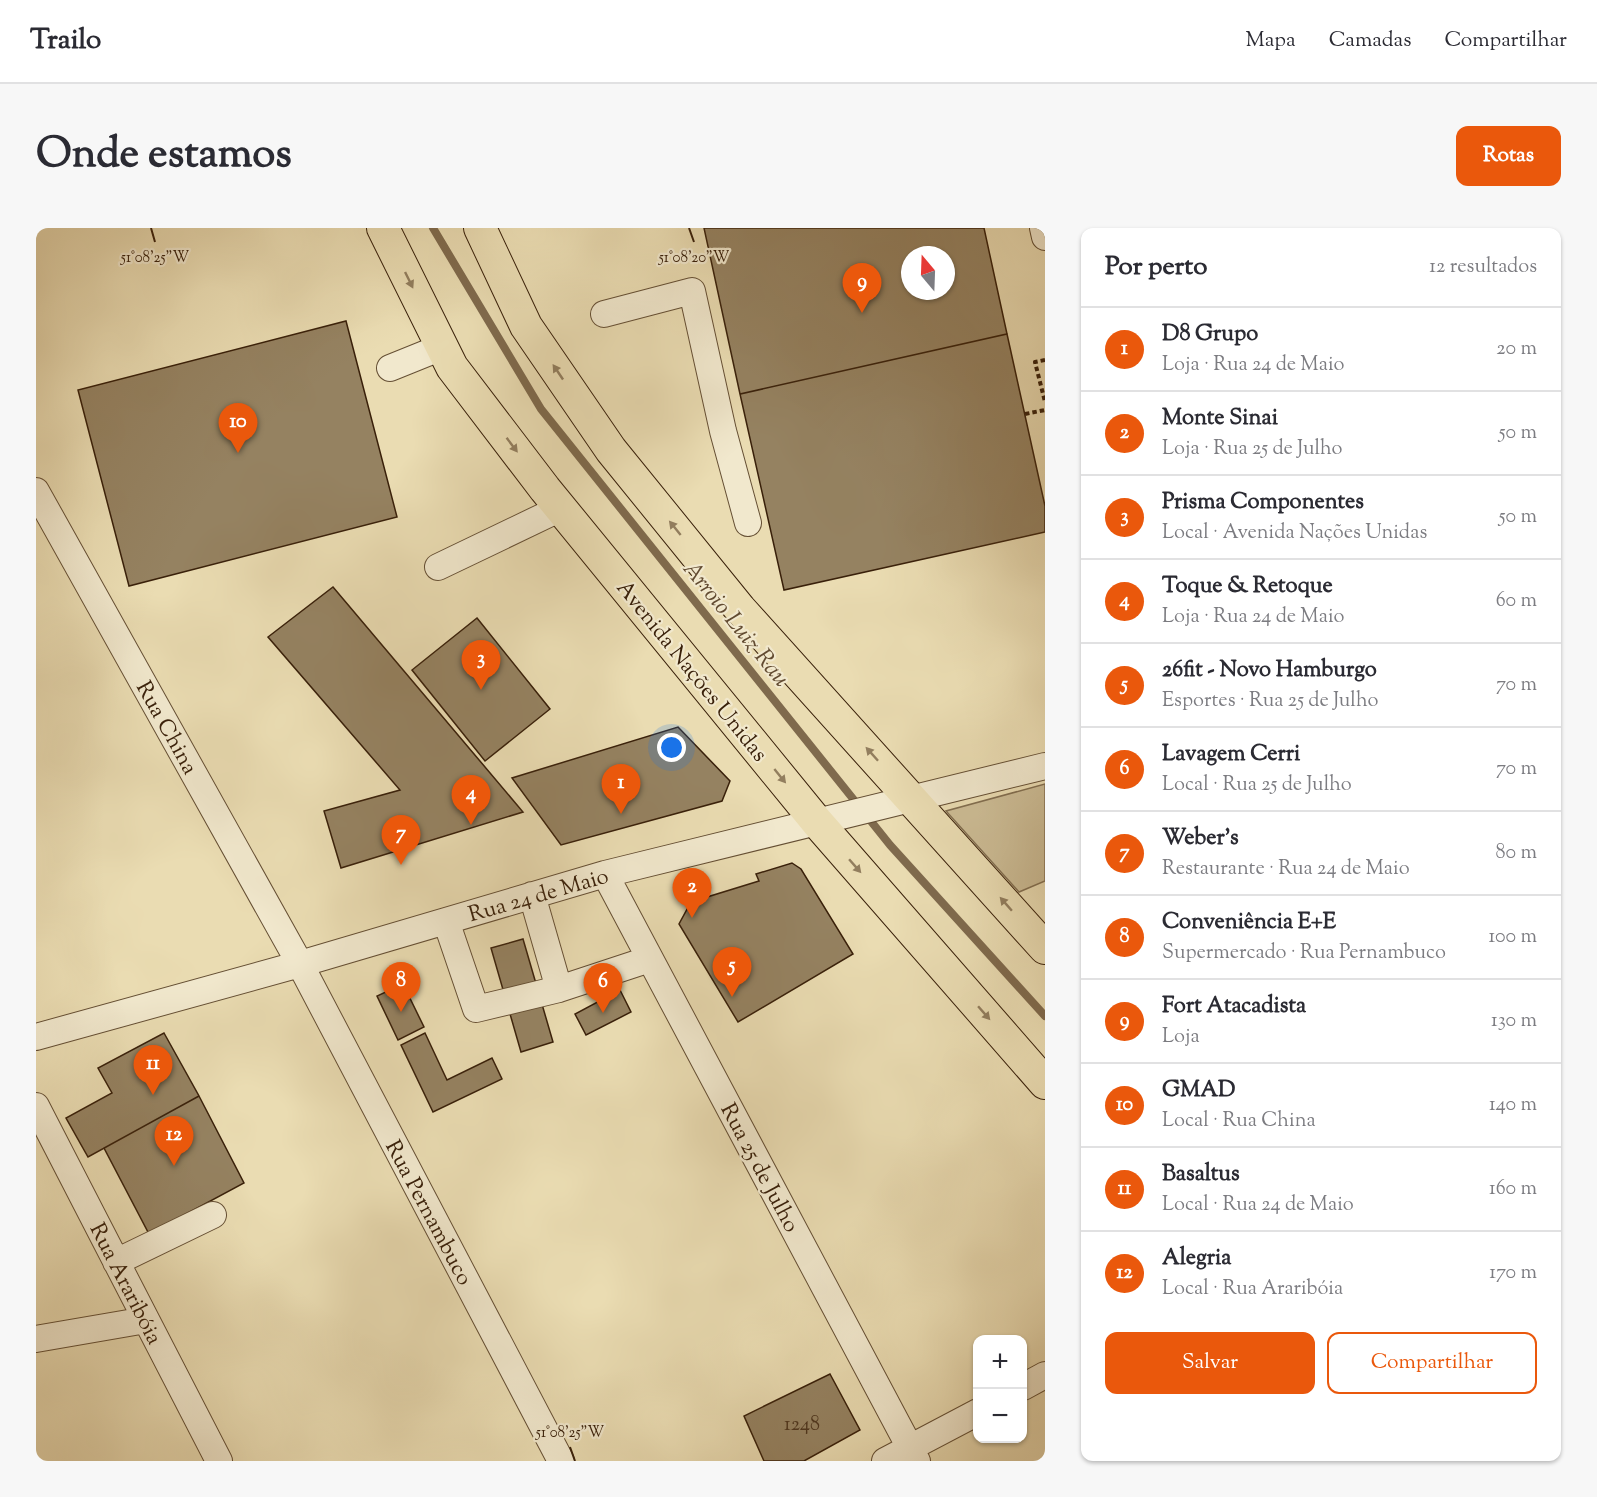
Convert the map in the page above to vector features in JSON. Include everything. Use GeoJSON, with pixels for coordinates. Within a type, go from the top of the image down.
{"type":"FeatureCollection","features":[{"type":"Feature","properties":{"kind":"main road","name":"Avenida Nações Unidas"},"geometry":{"type":"LineString","coordinates":[[383,228],[452,367],[561,508],[817,822],[1045,1083]]}},
{"type":"Feature","properties":{"kind":"main road"},"geometry":{"type":"LineString","coordinates":[[480,228],[526,326],[611,450],[740,609],[912,797],[1045,948]]}},
{"type":"Feature","properties":{"kind":"street"},"geometry":{"type":"LineString","coordinates":[[1043,228],[1045,237]]}},
{"type":"Feature","properties":{"kind":"street"},"geometry":{"type":"LineString","coordinates":[[604,314],[692,291],[723,431],[748,523]]}},
{"type":"Feature","properties":{"kind":"street"},"geometry":{"type":"LineString","coordinates":[[390,368],[442,347]]}},
{"type":"Feature","properties":{"kind":"street","name":"Rua China"},"geometry":{"type":"LineString","coordinates":[[36,491],[300,964]]}},
{"type":"Feature","properties":{"kind":"street"},"geometry":{"type":"LineString","coordinates":[[438,567],[561,508]]}},
{"type":"Feature","properties":{"kind":"street","name":"Rua 24 de Maio"},"geometry":{"type":"LineString","coordinates":[[36,1037],[300,964],[605,874],[1045,765]]}},
{"type":"Feature","properties":{"kind":"street","name":"Rua 25 de Julho"},"geometry":{"type":"LineString","coordinates":[[605,874],[913,1455]]}},
{"type":"Feature","properties":{"kind":"street"},"geometry":{"type":"LineString","coordinates":[[532,895],[559,989]]}},
{"type":"Feature","properties":{"kind":"street"},"geometry":{"type":"LineString","coordinates":[[446,921],[476,1009],[559,989],[650,959]]}},
{"type":"Feature","properties":{"kind":"street","name":"Rua Pernambuco"},"geometry":{"type":"LineString","coordinates":[[300,964],[561,1461]]}},
{"type":"Feature","properties":{"kind":"street","name":"Rua Araribóia"},"geometry":{"type":"LineString","coordinates":[[36,1106],[219,1461]]}},
{"type":"Feature","properties":{"kind":"street"},"geometry":{"type":"LineString","coordinates":[[116,1262],[213,1215]]}},
{"type":"Feature","properties":{"kind":"street"},"geometry":{"type":"LineString","coordinates":[[36,1339],[146,1320]]}},
{"type":"Feature","properties":{"kind":"street"},"geometry":{"type":"LineString","coordinates":[[1027,1385],[1045,1375]]}},
{"type":"Feature","properties":{"kind":"street"},"geometry":{"type":"LineString","coordinates":[[885,1461],[913,1455],[973,1415]]}},
{"type":"Feature","properties":{"kind":"path"},"geometry":{"type":"LineString","coordinates":[[1045,360],[1035,362],[1045,402]]}},
{"type":"Feature","properties":{"kind":"path"},"geometry":{"type":"LineString","coordinates":[[1025,414],[1045,410]]}},
{"type":"Feature","properties":{"kind":"shaded area"},"geometry":{"type":"Polygon","coordinates":[[[1045,784],[1045,881],[1019,892],[946,811],[1045,784]]]}},
{"type":"Feature","properties":{"kind":"building"},"geometry":{"type":"Polygon","coordinates":[[[704,228],[984,228],[1007,334],[740,394],[704,228]]]}},
{"type":"Feature","properties":{"kind":"building"},"geometry":{"type":"Polygon","coordinates":[[[346,321],[397,517],[129,586],[78,390],[346,321]]]}},
{"type":"Feature","properties":{"kind":"building"},"geometry":{"type":"Polygon","coordinates":[[[1007,334],[1045,506],[1045,532],[784,590],[740,394],[1007,334]]]}},
{"type":"Feature","properties":{"kind":"building"},"geometry":{"type":"Polygon","coordinates":[[[333,587],[523,812],[341,868],[324,811],[400,790],[268,637],[333,587]]]}},
{"type":"Feature","properties":{"kind":"building"},"geometry":{"type":"Polygon","coordinates":[[[477,618],[550,709],[485,761],[412,670],[477,618]]]}},
{"type":"Feature","properties":{"kind":"building"},"geometry":{"type":"Polygon","coordinates":[[[678,727],[730,781],[722,801],[561,845],[512,778],[678,727]]]}},
{"type":"Feature","properties":{"kind":"building"},"geometry":{"type":"Polygon","coordinates":[[[792,863],[801,869],[853,954],[738,1022],[679,924],[691,902],[759,881],[756,874],[792,863]]]}},
{"type":"Feature","properties":{"kind":"building"},"geometry":{"type":"Polygon","coordinates":[[[523,939],[553,1042],[521,1052],[491,948],[523,939]]]}},
{"type":"Feature","properties":{"kind":"building"},"geometry":{"type":"Polygon","coordinates":[[[403,984],[424,1027],[398,1040],[377,996],[403,984]]]}},
{"type":"Feature","properties":{"kind":"building"},"geometry":{"type":"Polygon","coordinates":[[[620,990],[631,1012],[586,1035],[575,1014],[620,990]]]}},
{"type":"Feature","properties":{"kind":"building"},"geometry":{"type":"Polygon","coordinates":[[[164,1033],[199,1096],[88,1157],[66,1118],[112,1093],[98,1068],[164,1033]]]}},
{"type":"Feature","properties":{"kind":"building"},"geometry":{"type":"Polygon","coordinates":[[[425,1033],[447,1080],[492,1058],[502,1079],[433,1112],[401,1045],[425,1033]]]}},
{"type":"Feature","properties":{"kind":"building"},"geometry":{"type":"Polygon","coordinates":[[[199,1096],[244,1183],[149,1234],[104,1148],[199,1096]]]}},
{"type":"Feature","properties":{"kind":"building"},"geometry":{"type":"Polygon","coordinates":[[[830,1374],[860,1430],[804,1461],[764,1461],[744,1416],[830,1374]]]}},
{"type":"Feature","properties":{"kind":"waterway","name":"Arroio Luiz Rau"},"geometry":{"type":"LineString","coordinates":[[433,228],[541,409],[890,845],[1045,1016]]}},
{"type":"Feature","properties":{"kind":"place","name":"Fort Atacadista"},"geometry":{"type":"Point","coordinates":[862,313]}},
{"type":"Feature","properties":{"kind":"place","name":"GMAD"},"geometry":{"type":"Point","coordinates":[238,453]}},
{"type":"Feature","properties":{"kind":"place","name":"Prisma Componentes"},"geometry":{"type":"Point","coordinates":[481,690]}},
{"type":"Feature","properties":{"kind":"place","name":"D8 Grupo"},"geometry":{"type":"Point","coordinates":[621,814]}},
{"type":"Feature","properties":{"kind":"place","name":"Toque & Retoque"},"geometry":{"type":"Point","coordinates":[471,825]}},
{"type":"Feature","properties":{"kind":"place","name":"Weber's"},"geometry":{"type":"Point","coordinates":[401,865]}},
{"type":"Feature","properties":{"kind":"place","name":"Monte Sinai"},"geometry":{"type":"Point","coordinates":[692,918]}},
{"type":"Feature","properties":{"kind":"place","name":"26fit - Novo Hamburgo"},"geometry":{"type":"Point","coordinates":[732,997]}},
{"type":"Feature","properties":{"kind":"place","name":"Conveniência E+E"},"geometry":{"type":"Point","coordinates":[401,1012]}},
{"type":"Feature","properties":{"kind":"place","name":"Lavagem Cerri"},"geometry":{"type":"Point","coordinates":[603,1013]}},
{"type":"Feature","properties":{"kind":"place","name":"Basaltus"},"geometry":{"type":"Point","coordinates":[153,1095]}},
{"type":"Feature","properties":{"kind":"place","name":"Alegria"},"geometry":{"type":"Point","coordinates":[174,1166]}}]}
